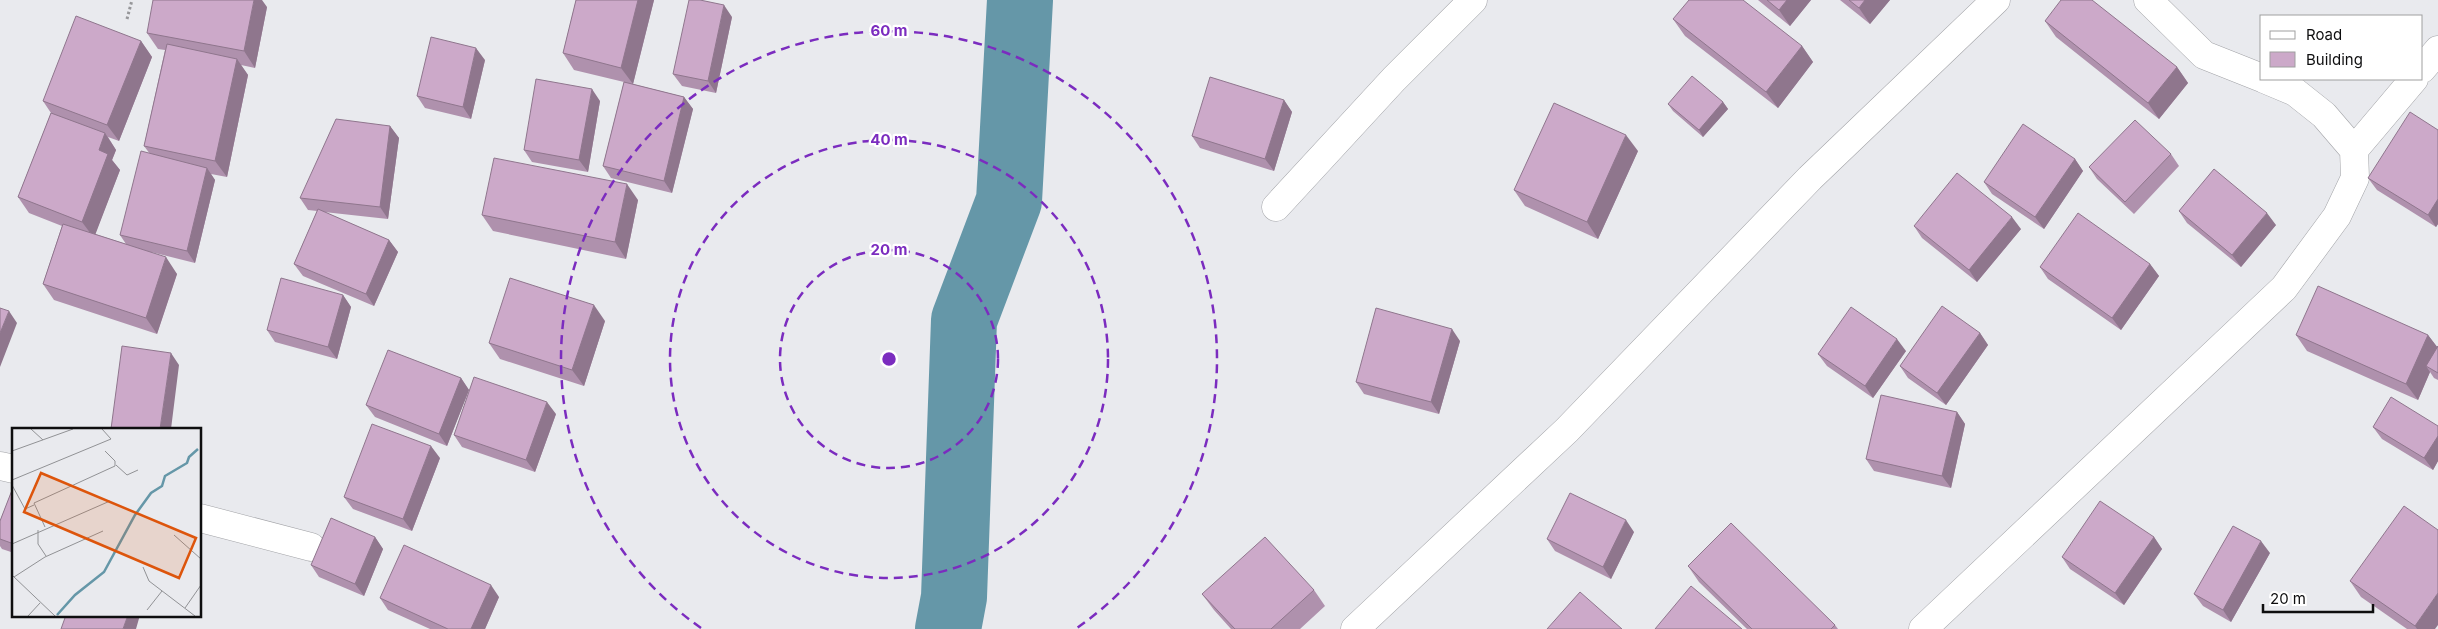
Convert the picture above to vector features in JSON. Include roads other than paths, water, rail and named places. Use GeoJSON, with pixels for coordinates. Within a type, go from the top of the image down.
{"type":"FeatureCollection","features":[{"type":"Feature","properties":{"kind":"street"},"geometry":{"type":"LineString","coordinates":[[1276,207],[1394,80],[1473,0]]}},
{"type":"Feature","properties":{"kind":"street"},"geometry":{"type":"LineString","coordinates":[[1355,629],[1567,430],[1810,178],[1996,0]]}},
{"type":"Feature","properties":{"kind":"street"},"geometry":{"type":"LineString","coordinates":[[2148,0],[2204,55],[2260,77]]}},
{"type":"Feature","properties":{"kind":"street"},"geometry":{"type":"LineString","coordinates":[[2423,68],[2438,50]]}},
{"type":"Feature","properties":{"kind":"street"},"geometry":{"type":"LineString","coordinates":[[1924,629],[2284,288],[2337,216],[2355,178],[2354,150],[2324,115],[2295,92],[2268,80]]}},
{"type":"Feature","properties":{"kind":"street"},"geometry":{"type":"LineString","coordinates":[[2354,150],[2413,80]]}},
{"type":"Feature","properties":{"kind":"street"},"geometry":{"type":"LineString","coordinates":[[201,518],[311,547]]}},
{"type":"Feature","properties":{"kind":"waterway"},"geometry":{"type":"LineString","coordinates":[[948,629],[954,597],[964,320],[1009,201],[1020,0]]}}]}
